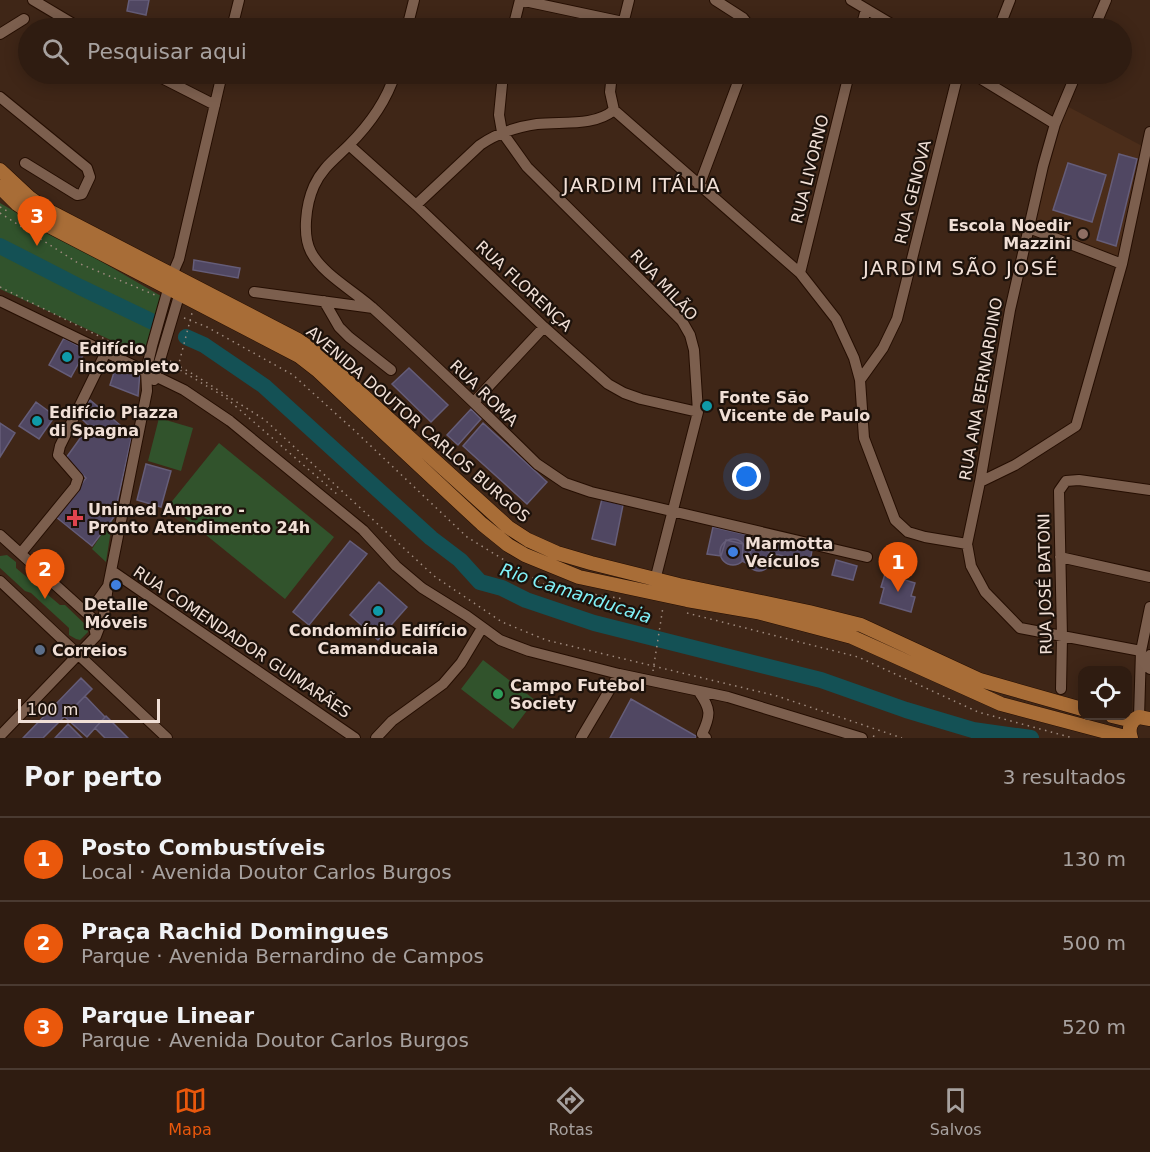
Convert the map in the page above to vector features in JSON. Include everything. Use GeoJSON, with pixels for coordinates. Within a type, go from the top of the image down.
{"type":"FeatureCollection","features":[{"type":"Feature","properties":{"kind":"main road","name":"AVENIDA DOUTOR CARLOS BURGOS"},"geometry":{"type":"LineString","coordinates":[[0,170],[30,198],[47,210],[284,331],[313,350],[508,527],[528,540],[557,553],[654,586],[668,596],[757,612],[852,637],[1001,704],[1130,738]]}},
{"type":"Feature","properties":{"kind":"main road","name":"AVENIDA DOUTOR CARLOS BURGOS"},"geometry":{"type":"LineString","coordinates":[[0,187],[17,204],[49,226],[172,297],[299,356],[317,370],[482,524],[508,545],[525,555],[579,577],[654,586],[799,609],[861,625],[980,680],[1078,708]]}},
{"type":"Feature","properties":{"kind":"main road"},"geometry":{"type":"LineString","coordinates":[[1130,738],[1129,730],[1140,719]]}},
{"type":"Feature","properties":{"kind":"street"},"geometry":{"type":"LineString","coordinates":[[33,0],[63,18]]}},
{"type":"Feature","properties":{"kind":"street"},"geometry":{"type":"LineString","coordinates":[[234,18],[239,0]]}},
{"type":"Feature","properties":{"kind":"street"},"geometry":{"type":"LineString","coordinates":[[410,18],[414,0]]}},
{"type":"Feature","properties":{"kind":"street"},"geometry":{"type":"LineString","coordinates":[[516,18],[520,0],[593,18]]}},
{"type":"Feature","properties":{"kind":"street"},"geometry":{"type":"LineString","coordinates":[[624,18],[629,0]]}},
{"type":"Feature","properties":{"kind":"street"},"geometry":{"type":"LineString","coordinates":[[715,0],[743,18]]}},
{"type":"Feature","properties":{"kind":"street"},"geometry":{"type":"LineString","coordinates":[[851,0],[881,18]]}},
{"type":"Feature","properties":{"kind":"street"},"geometry":{"type":"LineString","coordinates":[[1003,18],[1010,0]]}},
{"type":"Feature","properties":{"kind":"street"},"geometry":{"type":"LineString","coordinates":[[1098,18],[1106,0]]}},
{"type":"Feature","properties":{"kind":"street"},"geometry":{"type":"LineString","coordinates":[[864,18],[866,9]]}},
{"type":"Feature","properties":{"kind":"street"},"geometry":{"type":"LineString","coordinates":[[0,34],[18,23]]}},
{"type":"Feature","properties":{"kind":"street"},"geometry":{"type":"LineString","coordinates":[[174,84],[215,105]]}},
{"type":"Feature","properties":{"kind":"street"},"geometry":{"type":"LineString","coordinates":[[151,373],[162,354],[180,259],[220,84]]}},
{"type":"Feature","properties":{"kind":"street","name":"RUA ROMA"},"geometry":{"type":"LineString","coordinates":[[392,84],[378,114],[349,145],[324,167],[313,188],[305,238],[319,265],[373,308],[474,402],[537,465],[565,483],[591,492],[672,512],[867,557]]}},
{"type":"Feature","properties":{"kind":"street"},"geometry":{"type":"LineString","coordinates":[[502,84],[499,116],[502,132]]}},
{"type":"Feature","properties":{"kind":"street"},"geometry":{"type":"LineString","coordinates":[[611,84],[610,92],[614,110],[800,273],[836,319],[854,358],[860,380],[864,438],[895,520],[908,532],[967,544]]}},
{"type":"Feature","properties":{"kind":"street"},"geometry":{"type":"LineString","coordinates":[[699,186],[737,84]]}},
{"type":"Feature","properties":{"kind":"street","name":"RUA LIVORNO"},"geometry":{"type":"LineString","coordinates":[[800,273],[847,84]]}},
{"type":"Feature","properties":{"kind":"street","name":"RUA GENOVA"},"geometry":{"type":"LineString","coordinates":[[860,380],[883,348],[897,319],[956,84]]}},
{"type":"Feature","properties":{"kind":"street"},"geometry":{"type":"LineString","coordinates":[[992,84],[1055,124]]}},
{"type":"Feature","properties":{"kind":"street","name":"RUA ANA BERNARDINO"},"geometry":{"type":"LineString","coordinates":[[1062,637],[1020,628],[985,592],[971,566],[967,544],[1010,310],[1043,166],[1055,124],[1072,84]]}},
{"type":"Feature","properties":{"kind":"street"},"geometry":{"type":"LineString","coordinates":[[0,97],[87,168],[90,177],[82,194],[76,195],[25,163]]}},
{"type":"Feature","properties":{"kind":"street"},"geometry":{"type":"LineString","coordinates":[[416,205],[480,144],[502,132],[535,124],[601,119],[614,110]]}},
{"type":"Feature","properties":{"kind":"street","name":"RUA MILÃO"},"geometry":{"type":"LineString","coordinates":[[502,132],[527,167],[682,321],[690,335],[694,350],[698,412],[654,586]]}},
{"type":"Feature","properties":{"kind":"street"},"geometry":{"type":"LineString","coordinates":[[980,482],[1015,465],[1076,426],[1122,264],[1150,132]]}},
{"type":"Feature","properties":{"kind":"street","name":"RUA FLORENÇA"},"geometry":{"type":"LineString","coordinates":[[349,145],[608,384],[624,393],[698,412]]}},
{"type":"Feature","properties":{"kind":"street"},"geometry":{"type":"LineString","coordinates":[[1029,228],[1122,264]]}},
{"type":"Feature","properties":{"kind":"street"},"geometry":{"type":"LineString","coordinates":[[254,292],[373,308]]}},
{"type":"Feature","properties":{"kind":"street"},"geometry":{"type":"LineString","coordinates":[[0,736],[96,636],[105,615],[108,586],[151,373],[152,346],[172,297]]}},
{"type":"Feature","properties":{"kind":"street"},"geometry":{"type":"LineString","coordinates":[[0,301],[184,390],[230,421],[363,530],[396,566],[422,588],[500,640],[529,651],[619,674],[728,697],[865,736]]}},
{"type":"Feature","properties":{"kind":"street"},"geometry":{"type":"LineString","coordinates":[[324,301],[339,327],[391,370]]}},
{"type":"Feature","properties":{"kind":"street"},"geometry":{"type":"LineString","coordinates":[[474,402],[544,327]]}},
{"type":"Feature","properties":{"kind":"street"},"geometry":{"type":"LineString","coordinates":[[17,549],[75,487],[78,478],[58,455],[60,446],[106,352]]}},
{"type":"Feature","properties":{"kind":"street","name":"RUA JOSÉ BATONI"},"geometry":{"type":"LineString","coordinates":[[1061,689],[1059,491],[1066,481],[1079,480],[1150,490]]}},
{"type":"Feature","properties":{"kind":"street"},"geometry":{"type":"LineString","coordinates":[[0,535],[84,609],[92,618],[96,636]]}},
{"type":"Feature","properties":{"kind":"street"},"geometry":{"type":"LineString","coordinates":[[0,545],[17,549]]}},
{"type":"Feature","properties":{"kind":"street"},"geometry":{"type":"LineString","coordinates":[[1060,557],[1150,577]]}},
{"type":"Feature","properties":{"kind":"street","name":"RUA COMENDADOR GUIMARÃES"},"geometry":{"type":"LineString","coordinates":[[112,571],[355,738]]}},
{"type":"Feature","properties":{"kind":"street"},"geometry":{"type":"LineString","coordinates":[[0,581],[79,653],[166,738]]}},
{"type":"Feature","properties":{"kind":"street"},"geometry":{"type":"LineString","coordinates":[[84,609],[98,600],[108,586]]}},
{"type":"Feature","properties":{"kind":"street"},"geometry":{"type":"LineString","coordinates":[[1140,719],[1150,608]]}},
{"type":"Feature","properties":{"kind":"street"},"geometry":{"type":"LineString","coordinates":[[376,738],[392,721],[443,684],[461,663],[482,628]]}},
{"type":"Feature","properties":{"kind":"street"},"geometry":{"type":"LineString","coordinates":[[1062,637],[1146,653]]}},
{"type":"Feature","properties":{"kind":"street"},"geometry":{"type":"LineString","coordinates":[[1146,653],[1150,669]]}},
{"type":"Feature","properties":{"kind":"street"},"geometry":{"type":"LineString","coordinates":[[581,738],[619,674]]}},
{"type":"Feature","properties":{"kind":"street"},"geometry":{"type":"LineString","coordinates":[[699,692],[708,705],[709,720],[702,734],[706,738]]}},
{"type":"Feature","properties":{"kind":"street"},"geometry":{"type":"LineString","coordinates":[[825,738],[834,729]]}},
{"type":"Feature","properties":{"kind":"path"},"geometry":{"type":"LineString","coordinates":[[0,213],[78,263],[172,297]]}},
{"type":"Feature","properties":{"kind":"path"},"geometry":{"type":"LineString","coordinates":[[0,287],[145,359]]}},
{"type":"Feature","properties":{"kind":"path"},"geometry":{"type":"LineString","coordinates":[[194,312],[177,365],[180,370],[225,397],[329,486],[344,502]]}},
{"type":"Feature","properties":{"kind":"path"},"geometry":{"type":"LineString","coordinates":[[162,354],[265,420],[434,576],[502,622],[546,640],[777,696],[902,738]]}},
{"type":"Feature","properties":{"kind":"path"},"geometry":{"type":"LineString","coordinates":[[545,576],[554,582],[564,584]]}},
{"type":"Feature","properties":{"kind":"path"},"geometry":{"type":"LineString","coordinates":[[606,592],[627,596]]}},
{"type":"Feature","properties":{"kind":"path"},"geometry":{"type":"LineString","coordinates":[[653,667],[663,606],[668,596]]}},
{"type":"Feature","properties":{"kind":"path"},"geometry":{"type":"LineString","coordinates":[[681,610],[710,614]]}},
{"type":"Feature","properties":{"kind":"path"},"geometry":{"type":"LineString","coordinates":[[1009,716],[1074,734]]}},
{"type":"Feature","properties":{"kind":"path"},"geometry":{"type":"LineString","coordinates":[[865,736],[878,738]]}},
{"type":"Feature","properties":{"kind":"shaded area"},"geometry":{"type":"Polygon","coordinates":[[[1063,104],[1146,148],[1122,264],[1029,228],[1063,104]]]}},
{"type":"Feature","properties":{"kind":"green space"},"geometry":{"type":"Polygon","coordinates":[[[0,203],[161,296],[147,357],[125,347],[121,348],[115,342],[0,289],[0,203]]]}},
{"type":"Feature","properties":{"kind":"green space"},"geometry":{"type":"Polygon","coordinates":[[[159,418],[193,428],[181,471],[148,461],[159,418]]]}},
{"type":"Feature","properties":{"kind":"green space"},"geometry":{"type":"Polygon","coordinates":[[[219,443],[334,537],[285,599],[169,505],[219,443]]]}},
{"type":"Feature","properties":{"kind":"green space"},"geometry":{"type":"Polygon","coordinates":[[[113,517],[106,562],[92,549],[113,517]]]}},
{"type":"Feature","properties":{"kind":"green space"},"geometry":{"type":"Polygon","coordinates":[[[7,555],[16,562],[16,568],[60,605],[65,605],[87,626],[88,632],[80,640],[69,635],[69,628],[0,568],[0,556],[7,555]]]}},
{"type":"Feature","properties":{"kind":"green space","name":"Campo Futebol Society"},"geometry":{"type":"Polygon","coordinates":[[[483,660],[535,700],[513,729],[461,689],[483,660]]]}},
{"type":"Feature","properties":{"kind":"building"},"geometry":{"type":"Polygon","coordinates":[[[129,0],[149,0],[146,15],[127,11],[129,0]]]}},
{"type":"Feature","properties":{"kind":"building"},"geometry":{"type":"Polygon","coordinates":[[[1119,154],[1137,159],[1116,246],[1097,240],[1119,154]]]}},
{"type":"Feature","properties":{"kind":"building","name":"Escola Noedir Mazzini"},"geometry":{"type":"Polygon","coordinates":[[[1068,163],[1106,175],[1092,222],[1053,210],[1068,163]]]}},
{"type":"Feature","properties":{"kind":"building"},"geometry":{"type":"Polygon","coordinates":[[[194,260],[240,268],[238,278],[193,270],[194,260]]]}},
{"type":"Feature","properties":{"kind":"building","name":"Edifício incompleto"},"geometry":{"type":"Polygon","coordinates":[[[64,338],[86,350],[71,377],[49,365],[64,338]]]}},
{"type":"Feature","properties":{"kind":"building"},"geometry":{"type":"Polygon","coordinates":[[[117,363],[140,372],[138,396],[110,385],[117,363]]]}},
{"type":"Feature","properties":{"kind":"building"},"geometry":{"type":"Polygon","coordinates":[[[409,368],[448,405],[431,422],[392,384],[409,368]]]}},
{"type":"Feature","properties":{"kind":"building"},"geometry":{"type":"Polygon","coordinates":[[[90,400],[132,435],[114,517],[92,546],[56,517],[86,478],[66,458],[89,426],[79,416],[90,400]]]}},
{"type":"Feature","properties":{"kind":"building","name":"Edifício Piazza di Spagna"},"geometry":{"type":"Polygon","coordinates":[[[36,402],[55,416],[39,439],[19,426],[36,402]]]}},
{"type":"Feature","properties":{"kind":"building"},"geometry":{"type":"Polygon","coordinates":[[[471,409],[481,419],[458,445],[447,435],[471,409]]]}},
{"type":"Feature","properties":{"kind":"building"},"geometry":{"type":"Polygon","coordinates":[[[0,423],[15,433],[0,457],[0,423]]]}},
{"type":"Feature","properties":{"kind":"building"},"geometry":{"type":"Polygon","coordinates":[[[483,423],[547,482],[527,504],[463,446],[483,423]]]}},
{"type":"Feature","properties":{"kind":"building"},"geometry":{"type":"Polygon","coordinates":[[[146,464],[171,471],[161,507],[137,500],[146,464]]]}},
{"type":"Feature","properties":{"kind":"building"},"geometry":{"type":"Polygon","coordinates":[[[602,499],[623,505],[615,545],[592,539],[602,499]]]}},
{"type":"Feature","properties":{"kind":"building"},"geometry":{"type":"Polygon","coordinates":[[[713,527],[812,550],[810,562],[770,553],[766,548],[752,545],[748,564],[742,561],[743,544],[726,540],[721,556],[707,554],[713,527]]]}},
{"type":"Feature","properties":{"kind":"building","name":"Marmotta Veículos"},"geometry":{"type":"Polygon","coordinates":[[[733,539],[742,543],[746,552],[742,561],[733,565],[724,561],[720,552],[724,543],[733,539]]]}},
{"type":"Feature","properties":{"kind":"building"},"geometry":{"type":"Polygon","coordinates":[[[350,541],[367,554],[309,625],[293,612],[350,541]]]}},
{"type":"Feature","properties":{"kind":"building"},"geometry":{"type":"Polygon","coordinates":[[[754,547],[764,547],[771,554],[771,564],[764,571],[754,571],[747,564],[747,554],[754,547]]]}},
{"type":"Feature","properties":{"kind":"building"},"geometry":{"type":"Polygon","coordinates":[[[836,560],[857,566],[853,580],[832,575],[836,560]]]}},
{"type":"Feature","properties":{"kind":"building"},"geometry":{"type":"Polygon","coordinates":[[[885,574],[915,583],[911,596],[915,597],[911,612],[880,603],[885,574]]]}},
{"type":"Feature","properties":{"kind":"building","name":"Condomínio Edifício Camanducaia"},"geometry":{"type":"Polygon","coordinates":[[[379,582],[407,607],[378,640],[350,615],[379,582]]]}},
{"type":"Feature","properties":{"kind":"building"},"geometry":{"type":"Polygon","coordinates":[[[81,678],[92,689],[43,738],[23,738],[81,678]]]}},
{"type":"Feature","properties":{"kind":"building"},"geometry":{"type":"Polygon","coordinates":[[[85,696],[105,717],[87,737],[65,717],[85,696]]]}},
{"type":"Feature","properties":{"kind":"building"},"geometry":{"type":"Polygon","coordinates":[[[631,699],[696,736],[695,738],[610,738],[631,699]]]}},
{"type":"Feature","properties":{"kind":"building"},"geometry":{"type":"Polygon","coordinates":[[[106,716],[128,738],[105,738],[95,728],[106,716]]]}},
{"type":"Feature","properties":{"kind":"building"},"geometry":{"type":"Polygon","coordinates":[[[68,724],[82,738],[55,738],[68,724]]]}},
{"type":"Feature","properties":{"kind":"waterway","name":"Rio Camanducaia"},"geometry":{"type":"LineString","coordinates":[[0,246],[153,322]]}},
{"type":"Feature","properties":{"kind":"waterway","name":"Rio Camanducaia"},"geometry":{"type":"LineString","coordinates":[[186,337],[204,345],[264,386],[431,538],[460,560],[480,582],[594,623],[821,680],[906,710],[973,730],[1031,738]]}},
{"type":"Feature","properties":{"kind":"place","name":"Escola Noedir Mazzini"},"geometry":{"type":"Point","coordinates":[1083,234]}},
{"type":"Feature","properties":{"kind":"place","name":"Parque Linear"},"geometry":{"type":"Point","coordinates":[37,246]}},
{"type":"Feature","properties":{"kind":"place","name":"Edifício incompleto"},"geometry":{"type":"Point","coordinates":[67,357]}},
{"type":"Feature","properties":{"kind":"place","name":"Fonte São Vicente de Paulo"},"geometry":{"type":"Point","coordinates":[707,406]}},
{"type":"Feature","properties":{"kind":"place","name":"Edifício Piazza di Spagna"},"geometry":{"type":"Point","coordinates":[37,421]}},
{"type":"Feature","properties":{"kind":"place","name":"Unimed Amparo - Pronto Atendimento 24h"},"geometry":{"type":"Point","coordinates":[75,518]}},
{"type":"Feature","properties":{"kind":"place","name":"Marmotta Veículos"},"geometry":{"type":"Point","coordinates":[733,552]}},
{"type":"Feature","properties":{"kind":"place","name":"Detalle Móveis"},"geometry":{"type":"Point","coordinates":[116,585]}},
{"type":"Feature","properties":{"kind":"place","name":"Posto Combustíveis"},"geometry":{"type":"Point","coordinates":[898,592]}},
{"type":"Feature","properties":{"kind":"place","name":"Praça Rachid Domingues"},"geometry":{"type":"Point","coordinates":[45,599]}},
{"type":"Feature","properties":{"kind":"place","name":"Condomínio Edifício Camanducaia"},"geometry":{"type":"Point","coordinates":[378,611]}},
{"type":"Feature","properties":{"kind":"place","name":"Correios"},"geometry":{"type":"Point","coordinates":[40,650]}},
{"type":"Feature","properties":{"kind":"place","name":"Campo Futebol Society"},"geometry":{"type":"Point","coordinates":[498,694]}},
{"type":"Feature","properties":{"kind":"district","name":"JARDIM ITÁLIA"},"geometry":{"type":"Point","coordinates":[642,185]}},
{"type":"Feature","properties":{"kind":"district","name":"JARDIM SÃO JOSÉ"},"geometry":{"type":"Point","coordinates":[961,268]}}]}
